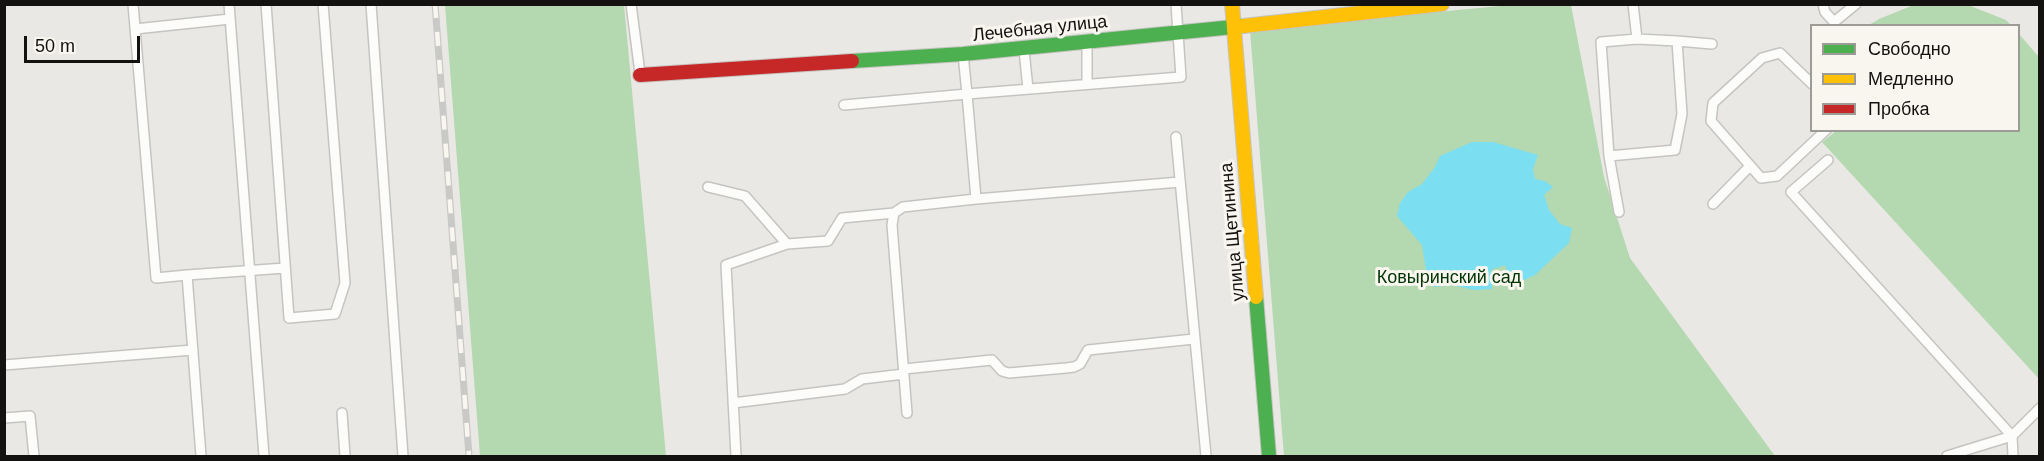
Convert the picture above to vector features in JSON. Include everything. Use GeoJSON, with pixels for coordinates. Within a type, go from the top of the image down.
{"type":"FeatureCollection","features":[{"type":"Feature","properties":{"kind":"street","name":"улица Щетинина"},"geometry":{"type":"LineString","coordinates":[[1232,4],[1269,456]]}},
{"type":"Feature","properties":{"kind":"street","name":"Лечебная улица"},"geometry":{"type":"LineString","coordinates":[[640,75],[963,54],[1087,43],[1442,4]]}},
{"type":"Feature","properties":{"kind":"lane"},"geometry":{"type":"LineString","coordinates":[[133,4],[156,278],[285,268]]}},
{"type":"Feature","properties":{"kind":"lane"},"geometry":{"type":"LineString","coordinates":[[229,4],[264,456]]}},
{"type":"Feature","properties":{"kind":"lane"},"geometry":{"type":"LineString","coordinates":[[266,4],[288,318],[335,314],[345,283],[323,4]]}},
{"type":"Feature","properties":{"kind":"lane"},"geometry":{"type":"LineString","coordinates":[[371,4],[403,456]]}},
{"type":"Feature","properties":{"kind":"lane"},"geometry":{"type":"LineString","coordinates":[[632,4],[640,75]]}},
{"type":"Feature","properties":{"kind":"lane"},"geometry":{"type":"LineString","coordinates":[[844,105],[1181,77],[1176,4]]}},
{"type":"Feature","properties":{"kind":"lane"},"geometry":{"type":"LineString","coordinates":[[1633,4],[1637,39]]}},
{"type":"Feature","properties":{"kind":"lane"},"geometry":{"type":"LineString","coordinates":[[1823,4],[1825,12],[1834,24],[1856,4]]}},
{"type":"Feature","properties":{"kind":"lane"},"geometry":{"type":"LineString","coordinates":[[135,29],[230,19]]}},
{"type":"Feature","properties":{"kind":"lane"},"geometry":{"type":"LineString","coordinates":[[1619,212],[1610,156],[1601,42],[1637,39],[1712,44]]}},
{"type":"Feature","properties":{"kind":"lane"},"geometry":{"type":"LineString","coordinates":[[1610,156],[1675,150],[1682,114],[1677,40]]}},
{"type":"Feature","properties":{"kind":"lane"},"geometry":{"type":"LineString","coordinates":[[1087,43],[1087,84]]}},
{"type":"Feature","properties":{"kind":"lane"},"geometry":{"type":"LineString","coordinates":[[1023,48],[1028,89]]}},
{"type":"Feature","properties":{"kind":"lane"},"geometry":{"type":"LineString","coordinates":[[1809,80],[1780,53],[1762,58],[1713,104],[1711,121],[1761,178],[1777,176],[1824,132]]}},
{"type":"Feature","properties":{"kind":"lane"},"geometry":{"type":"LineString","coordinates":[[963,54],[976,199]]}},
{"type":"Feature","properties":{"kind":"lane"},"geometry":{"type":"LineString","coordinates":[[1176,136],[1206,456]]}},
{"type":"Feature","properties":{"kind":"lane"},"geometry":{"type":"LineString","coordinates":[[1828,160],[1791,192],[2012,436],[2013,456]]}},
{"type":"Feature","properties":{"kind":"lane"},"geometry":{"type":"LineString","coordinates":[[1713,204],[1750,166]]}},
{"type":"Feature","properties":{"kind":"lane"},"geometry":{"type":"LineString","coordinates":[[736,456],[726,265],[787,244],[828,241],[842,218],[894,213],[903,207],[976,199],[1180,183]]}},
{"type":"Feature","properties":{"kind":"lane"},"geometry":{"type":"LineString","coordinates":[[708,187],[745,196],[787,244]]}},
{"type":"Feature","properties":{"kind":"lane"},"geometry":{"type":"LineString","coordinates":[[894,213],[892,225],[907,413]]}},
{"type":"Feature","properties":{"kind":"lane"},"geometry":{"type":"LineString","coordinates":[[187,275],[201,456]]}},
{"type":"Feature","properties":{"kind":"lane"},"geometry":{"type":"LineString","coordinates":[[733,403],[845,389],[862,379],[904,371],[992,360],[1002,371],[1009,373],[1074,367],[1080,364],[1088,350],[1194,339]]}},
{"type":"Feature","properties":{"kind":"lane"},"geometry":{"type":"LineString","coordinates":[[4,365],[193,350]]}},
{"type":"Feature","properties":{"kind":"lane"},"geometry":{"type":"LineString","coordinates":[[1947,456],[2012,436],[2040,408]]}},
{"type":"Feature","properties":{"kind":"lane"},"geometry":{"type":"LineString","coordinates":[[342,413],[345,456]]}},
{"type":"Feature","properties":{"kind":"lane"},"geometry":{"type":"LineString","coordinates":[[4,418],[30,416],[34,456]]}},
{"type":"Feature","properties":{"kind":"green space"},"geometry":{"type":"Polygon","coordinates":[[[1916,4],[1968,5],[2006,20],[2010,24],[1871,24],[1916,4]]]}},
{"type":"Feature","properties":{"kind":"green space"},"geometry":{"type":"Polygon","coordinates":[[[445,5],[624,5],[666,456],[480,456],[445,5]]]}},
{"type":"Feature","properties":{"kind":"green space","name":"Ковыринский сад"},"geometry":{"type":"Polygon","coordinates":[[[1510,5],[1571,5],[1604,177],[1630,258],[1775,456],[1284,456],[1250,30],[1510,5]]]}},
{"type":"Feature","properties":{"kind":"green space"},"geometry":{"type":"Polygon","coordinates":[[[2020,35],[2039,57],[2039,379],[1822,142],[1835,132],[2020,132],[2020,35]]]}},
{"type":"Feature","properties":{"kind":"water"},"geometry":{"type":"Polygon","coordinates":[[[1472,142],[1493,142],[1538,155],[1533,169],[1535,179],[1545,181],[1553,187],[1544,195],[1549,210],[1560,224],[1572,228],[1569,243],[1535,275],[1512,286],[1505,265],[1491,270],[1492,289],[1474,290],[1452,285],[1435,287],[1428,283],[1422,245],[1397,216],[1400,203],[1408,192],[1422,184],[1440,156],[1472,142]]]}},
{"type":"Feature","properties":{"kind":"railway"},"geometry":{"type":"LineString","coordinates":[[435,4],[469,456]]}},
{"type":"Feature","properties":{"kind":"traffic: fast"},"geometry":{"type":"LineString","coordinates":[[852,61],[963,54],[1243,26]]}},
{"type":"Feature","properties":{"kind":"traffic: fast"},"geometry":{"type":"LineString","coordinates":[[1256,297],[1269,456]]}},
{"type":"Feature","properties":{"kind":"traffic: slow"},"geometry":{"type":"LineString","coordinates":[[1232,4],[1256,297]]}},
{"type":"Feature","properties":{"kind":"traffic: slow"},"geometry":{"type":"LineString","coordinates":[[1243,26],[1442,4]]}},
{"type":"Feature","properties":{"kind":"traffic: jam"},"geometry":{"type":"LineString","coordinates":[[640,75],[852,61]]}}]}
